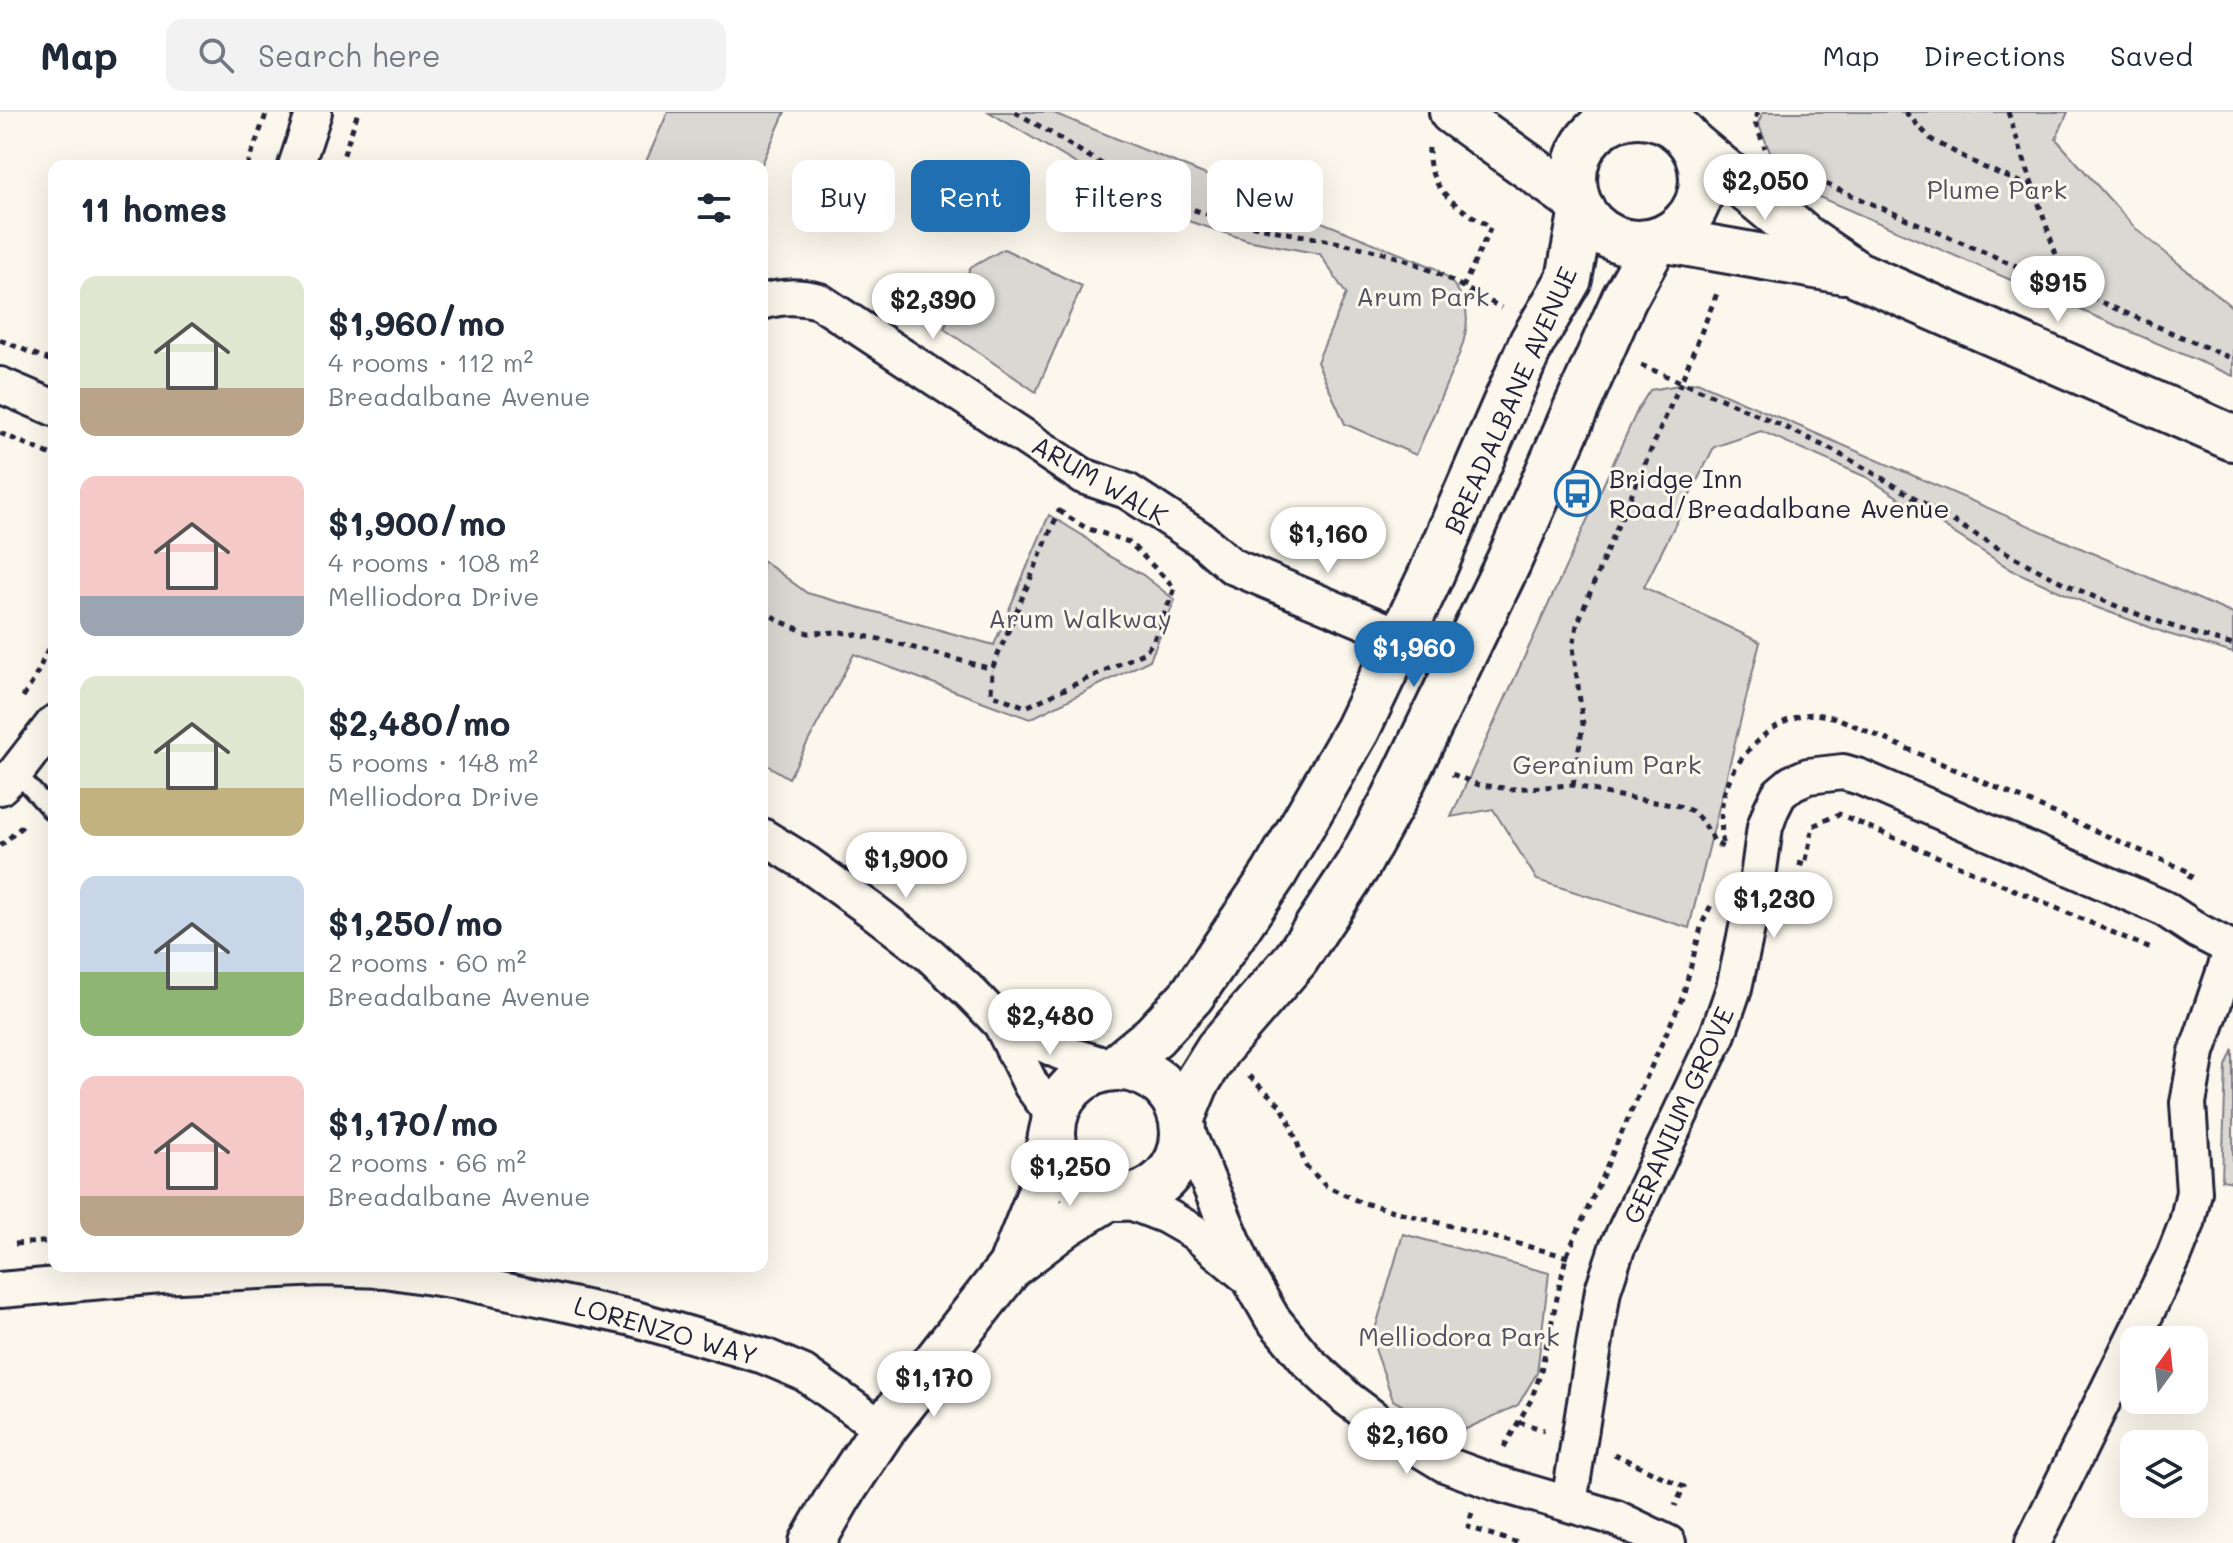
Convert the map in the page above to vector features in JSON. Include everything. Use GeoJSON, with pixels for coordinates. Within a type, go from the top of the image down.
{"type":"FeatureCollection","features":[{"type":"Feature","properties":{"kind":"street"},"geometry":{"type":"LineString","coordinates":[[298,160],[314,112]]}},
{"type":"Feature","properties":{"kind":"street"},"geometry":{"type":"LineString","coordinates":[[1452,112],[1580,206],[1595,226],[1613,238],[1634,243],[1658,240],[1857,274]]}},
{"type":"Feature","properties":{"kind":"street"},"geometry":{"type":"LineString","coordinates":[[1574,112],[1659,118],[1693,132],[1810,242],[1857,274],[2233,438]]}},
{"type":"Feature","properties":{"kind":"street"},"geometry":{"type":"LineString","coordinates":[[1580,206],[1574,182],[1576,162],[1585,143],[1599,128],[1621,116]]}},
{"type":"Feature","properties":{"kind":"street"},"geometry":{"type":"LineString","coordinates":[[812,1543],[883,1429],[1011,1266],[1066,1224],[1114,1198],[1142,1194],[1161,1183],[1175,1165],[1183,1144],[1182,1120],[1196,1084],[1218,1049],[1276,985],[1358,865],[1415,758],[1515,548],[1624,299],[1658,240],[1677,230],[1691,216],[1700,199],[1703,180],[1693,132]]}},
{"type":"Feature","properties":{"kind":"street","name":"BREADALBANE AVENUE"},"geometry":{"type":"LineString","coordinates":[[1114,1068],[1154,1036],[1192,995],[1227,946],[1315,805],[1357,730],[1402,637],[1532,342],[1569,279],[1580,206]]}},
{"type":"Feature","properties":{"kind":"street","name":"ARUM WALK"},"geometry":{"type":"LineString","coordinates":[[768,300],[799,296],[819,301],[1083,476],[1127,491],[1202,540],[1232,566],[1402,637]]}},
{"type":"Feature","properties":{"kind":"street"},"geometry":{"type":"LineString","coordinates":[[0,385],[48,405]]}},
{"type":"Feature","properties":{"kind":"street"},"geometry":{"type":"LineString","coordinates":[[8,779],[48,730]]}},
{"type":"Feature","properties":{"kind":"street","name":"GERANIUM GROVE"},"geometry":{"type":"LineString","coordinates":[[1569,1503],[1603,1290],[1617,1248],[1718,1034],[1734,988],[1758,877],[1765,827],[1779,794],[1792,783],[1823,773],[1843,772],[1860,777],[2163,908],[2233,949]]}},
{"type":"Feature","properties":{"kind":"street"},"geometry":{"type":"LineString","coordinates":[[768,840],[806,863],[930,955],[1001,1024],[1060,1052],[1114,1068],[1138,1070],[1158,1081],[1174,1098],[1248,1276],[1272,1318],[1308,1362],[1348,1399],[1393,1433],[1444,1464],[1496,1483],[1616,1518],[1663,1540]]}},
{"type":"Feature","properties":{"kind":"street"},"geometry":{"type":"LineString","coordinates":[[2033,1543],[2174,1256],[2187,1223],[2194,1192],[2188,1103],[2197,1052],[2233,949]]}},
{"type":"Feature","properties":{"kind":"street"},"geometry":{"type":"LineString","coordinates":[[1001,1024],[1053,1122],[1054,1148],[1061,1166],[1073,1181],[1090,1191],[1166,1216],[1194,1232],[1248,1276]]}},
{"type":"Feature","properties":{"kind":"street"},"geometry":{"type":"LineString","coordinates":[[1011,1266],[1040,1193],[1053,1122],[1063,1098],[1075,1083],[1093,1072],[1114,1068]]}},
{"type":"Feature","properties":{"kind":"street","name":"LORENZO WAY"},"geometry":{"type":"LineString","coordinates":[[0,1290],[152,1272]]}},
{"type":"Feature","properties":{"kind":"street","name":"LORENZO WAY"},"geometry":{"type":"LineString","coordinates":[[408,1272],[561,1301],[764,1356],[804,1373],[883,1429]]}},
{"type":"Feature","properties":{"kind":"lane"},"geometry":{"type":"LineString","coordinates":[[8,779],[48,809]]}},
{"type":"Feature","properties":{"kind":"path"},"geometry":{"type":"LineString","coordinates":[[249,160],[267,112]]}},
{"type":"Feature","properties":{"kind":"path"},"geometry":{"type":"LineString","coordinates":[[342,160],[358,112]]}},
{"type":"Feature","properties":{"kind":"path"},"geometry":{"type":"LineString","coordinates":[[1015,112],[1147,189],[1181,205],[1266,230],[1336,242],[1401,258],[1463,287]]}},
{"type":"Feature","properties":{"kind":"path"},"geometry":{"type":"LineString","coordinates":[[1905,112],[1932,140],[1983,167],[2032,187]]}},
{"type":"Feature","properties":{"kind":"path"},"geometry":{"type":"LineString","coordinates":[[2008,112],[2067,288]]}},
{"type":"Feature","properties":{"kind":"path"},"geometry":{"type":"LineString","coordinates":[[1782,165],[2233,359]]}},
{"type":"Feature","properties":{"kind":"path"},"geometry":{"type":"LineString","coordinates":[[0,340],[48,360]]}},
{"type":"Feature","properties":{"kind":"path"},"geometry":{"type":"LineString","coordinates":[[1573,785],[1583,724],[1573,647],[1577,625],[1681,382],[1803,435],[1867,469],[2003,550],[2088,594],[2182,631],[2233,645]]}},
{"type":"Feature","properties":{"kind":"path"},"geometry":{"type":"LineString","coordinates":[[0,433],[48,453]]}},
{"type":"Feature","properties":{"kind":"path"},"geometry":{"type":"LineString","coordinates":[[1059,511],[1086,528],[1129,542],[1175,588],[1153,642],[1145,652],[1026,707],[991,694],[992,669],[1059,511]]}},
{"type":"Feature","properties":{"kind":"path"},"geometry":{"type":"LineString","coordinates":[[768,614],[808,633],[841,632],[885,640],[992,669]]}},
{"type":"Feature","properties":{"kind":"path"},"geometry":{"type":"LineString","coordinates":[[20,702],[48,649]]}},
{"type":"Feature","properties":{"kind":"path"},"geometry":{"type":"LineString","coordinates":[[1415,758],[1479,785],[1511,789],[1573,785],[1613,795],[1659,801],[1692,811],[1722,847],[1723,860]]}},
{"type":"Feature","properties":{"kind":"path"},"geometry":{"type":"LineString","coordinates":[[1663,1540],[1684,1487],[1603,1449],[1519,1422],[1540,1375],[1566,1257],[1683,996],[1702,924],[1714,899]]}},
{"type":"Feature","properties":{"kind":"path"},"geometry":{"type":"LineString","coordinates":[[1218,1049],[1281,1106],[1306,1166],[1326,1186],[1360,1202],[1611,1267]]}},
{"type":"Feature","properties":{"kind":"path"},"geometry":{"type":"LineString","coordinates":[[15,1244],[48,1241]]}},
{"type":"Feature","properties":{"kind":"green space"},"geometry":{"type":"Polygon","coordinates":[[[668,112],[785,112],[764,160],[647,160],[668,112]]]}},
{"type":"Feature","properties":{"kind":"green space"},"geometry":{"type":"Polygon","coordinates":[[[989,112],[1051,112],[1169,160],[1070,160],[989,112]]]}},
{"type":"Feature","properties":{"kind":"green space","name":"Plume Park"},"geometry":{"type":"Polygon","coordinates":[[[1763,112],[2068,112],[2056,139],[2135,228],[2233,308],[2233,376],[1782,181],[1758,123],[1763,112]]]}},
{"type":"Feature","properties":{"kind":"green space"},"geometry":{"type":"Polygon","coordinates":[[[1191,169],[1207,175],[1207,227],[1191,222],[1191,169]]]}},
{"type":"Feature","properties":{"kind":"green space","name":"Arum Park"},"geometry":{"type":"Polygon","coordinates":[[[1323,222],[1435,268],[1451,281],[1461,295],[1467,323],[1460,353],[1416,455],[1345,424],[1317,362],[1346,294],[1320,254],[1222,232],[1323,232],[1323,222]]]}},
{"type":"Feature","properties":{"kind":"green space"},"geometry":{"type":"Polygon","coordinates":[[[1004,249],[1082,286],[1036,392],[944,329],[970,268],[1004,249]]]}},
{"type":"Feature","properties":{"kind":"green space","name":"Geranium Park"},"geometry":{"type":"Polygon","coordinates":[[[1697,382],[2233,614],[2233,653],[2168,634],[2090,605],[2012,570],[1866,477],[1761,431],[1714,447],[1644,587],[1760,642],[1689,928],[1537,880],[1493,809],[1451,817],[1638,409],[1650,390],[1697,382]]]}},
{"type":"Feature","properties":{"kind":"green space","name":"Arum Walkway"},"geometry":{"type":"Polygon","coordinates":[[[1049,515],[1082,535],[1105,554],[1143,575],[1175,600],[1150,660],[1030,719],[854,654],[789,778],[768,766],[768,564],[807,593],[994,645],[1049,515]]]}},
{"type":"Feature","properties":{"kind":"green space"},"geometry":{"type":"Polygon","coordinates":[[[2233,1049],[2233,1182],[2222,1180],[2226,1066],[2233,1049]]]}},
{"type":"Feature","properties":{"kind":"green space","name":"Melliodora Park"},"geometry":{"type":"Polygon","coordinates":[[[1403,1234],[1549,1273],[1537,1373],[1518,1405],[1453,1435],[1393,1400],[1372,1340],[1403,1234]]]}},
{"type":"Feature","properties":{"kind":"place","name":"Bridge Inn Road/Breadalbane Avenue"},"geometry":{"type":"Point","coordinates":[1578,493]}}]}
